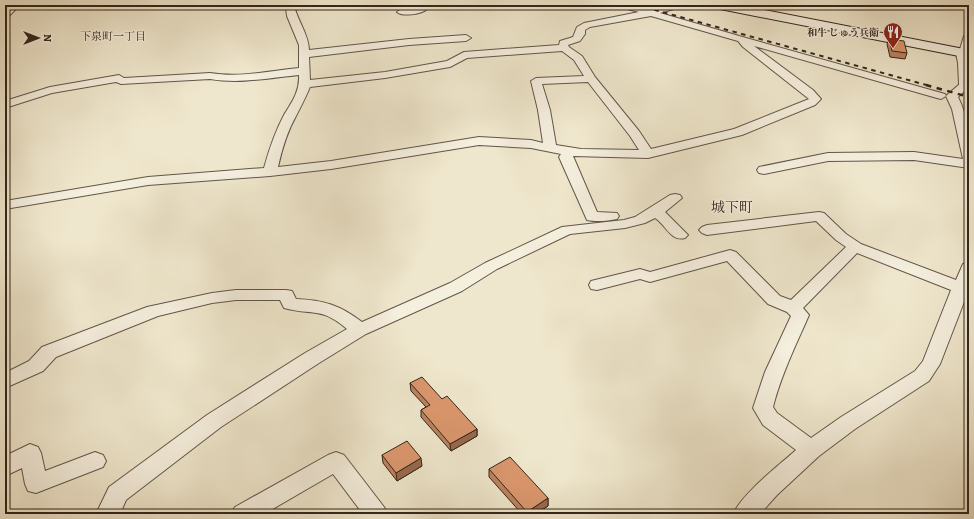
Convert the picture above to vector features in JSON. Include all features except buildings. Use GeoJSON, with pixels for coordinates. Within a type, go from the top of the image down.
{"type":"FeatureCollection","features":[{"type":"Feature","properties":{"kind":"main road"},"geometry":{"type":"LineString","coordinates":[[720,5],[965,53]]}},
{"type":"Feature","properties":{"kind":"street"},"geometry":{"type":"LineString","coordinates":[[5,14],[16,5]]}},
{"type":"Feature","properties":{"kind":"street"},"geometry":{"type":"LineString","coordinates":[[230,5],[289,5],[304,45],[305,84],[298,103],[290,115],[276,147],[270,172]]}},
{"type":"Feature","properties":{"kind":"street"},"geometry":{"type":"LineString","coordinates":[[401,12],[423,9],[418,5]]}},
{"type":"Feature","properties":{"kind":"street"},"geometry":{"type":"LineString","coordinates":[[624,5],[941,96]]}},
{"type":"Feature","properties":{"kind":"street"},"geometry":{"type":"LineString","coordinates":[[648,154],[635,134],[591,79],[578,58],[564,48],[562,43],[577,39],[580,34],[580,30],[587,25],[651,13],[674,6]]}},
{"type":"Feature","properties":{"kind":"street"},"geometry":{"type":"LineString","coordinates":[[969,36],[965,53],[966,84],[952,96],[958,109],[969,158]]}},
{"type":"Feature","properties":{"kind":"street"},"geometry":{"type":"LineString","coordinates":[[305,54],[409,42],[466,38]]}},
{"type":"Feature","properties":{"kind":"street"},"geometry":{"type":"LineString","coordinates":[[5,205],[148,182],[270,172],[330,165],[479,141],[531,144],[581,153],[648,154],[738,132],[811,103],[815,99],[809,92],[746,45],[741,39]]}},
{"type":"Feature","properties":{"kind":"street"},"geometry":{"type":"LineString","coordinates":[[305,84],[385,75],[450,64],[464,55],[564,48]]}},
{"type":"Feature","properties":{"kind":"street"},"geometry":{"type":"LineString","coordinates":[[5,105],[50,90],[120,78],[121,81],[210,76],[218,78],[235,78],[305,71]]}},
{"type":"Feature","properties":{"kind":"street"},"geometry":{"type":"LineString","coordinates":[[550,148],[544,110],[536,81],[591,79]]}},
{"type":"Feature","properties":{"kind":"street"},"geometry":{"type":"LineString","coordinates":[[568,151],[566,157],[592,217],[602,218],[623,214],[633,216],[663,217],[680,235]]}},
{"type":"Feature","properties":{"kind":"street"},"geometry":{"type":"LineString","coordinates":[[764,170],[828,157],[914,156],[969,164]]}},
{"type":"Feature","properties":{"kind":"street"},"geometry":{"type":"LineString","coordinates":[[108,514],[117,494],[214,421],[312,358],[360,330],[456,287],[491,266],[567,230],[625,224],[647,216],[675,198]]}},
{"type":"Feature","properties":{"kind":"street"},"geometry":{"type":"LineString","coordinates":[[707,230],[819,216],[841,237],[855,247],[962,288]]}},
{"type":"Feature","properties":{"kind":"street"},"geometry":{"type":"LineString","coordinates":[[793,308],[855,247]]}},
{"type":"Feature","properties":{"kind":"street"},"geometry":{"type":"LineString","coordinates":[[597,285],[640,274],[650,277],[730,255],[774,300],[793,308],[800,315],[777,366],[766,397],[764,408],[770,419],[811,450]]}},
{"type":"Feature","properties":{"kind":"street"},"geometry":{"type":"LineString","coordinates":[[745,514],[769,488],[811,450],[848,423],[922,376],[931,364],[969,267]]}},
{"type":"Feature","properties":{"kind":"street"},"geometry":{"type":"LineString","coordinates":[[5,381],[36,366],[49,352],[153,311],[218,297],[236,295],[286,295],[290,304],[313,306],[331,310],[360,330]]}},
{"type":"Feature","properties":{"kind":"street"},"geometry":{"type":"LineString","coordinates":[[5,467],[30,453],[36,484],[95,461]]}},
{"type":"Feature","properties":{"kind":"street"},"geometry":{"type":"LineString","coordinates":[[244,514],[336,461],[376,514]]}},
{"type":"Feature","properties":{"kind":"railway"},"geometry":{"type":"LineString","coordinates":[[637,5],[930,86]]}},
{"type":"Feature","properties":{"kind":"railway"},"geometry":{"type":"LineString","coordinates":[[926,85],[969,97]]}},
{"type":"Feature","properties":{"kind":"place","name":"和牛 じゅう兵衛"},"geometry":{"type":"Point","coordinates":[893,49]}},
{"type":"Feature","properties":{"kind":"district","name":"下泉町一丁目"},"geometry":{"type":"Point","coordinates":[113,36]}},
{"type":"Feature","properties":{"kind":"district","name":"城下町"},"geometry":{"type":"Point","coordinates":[732,207]}}]}
